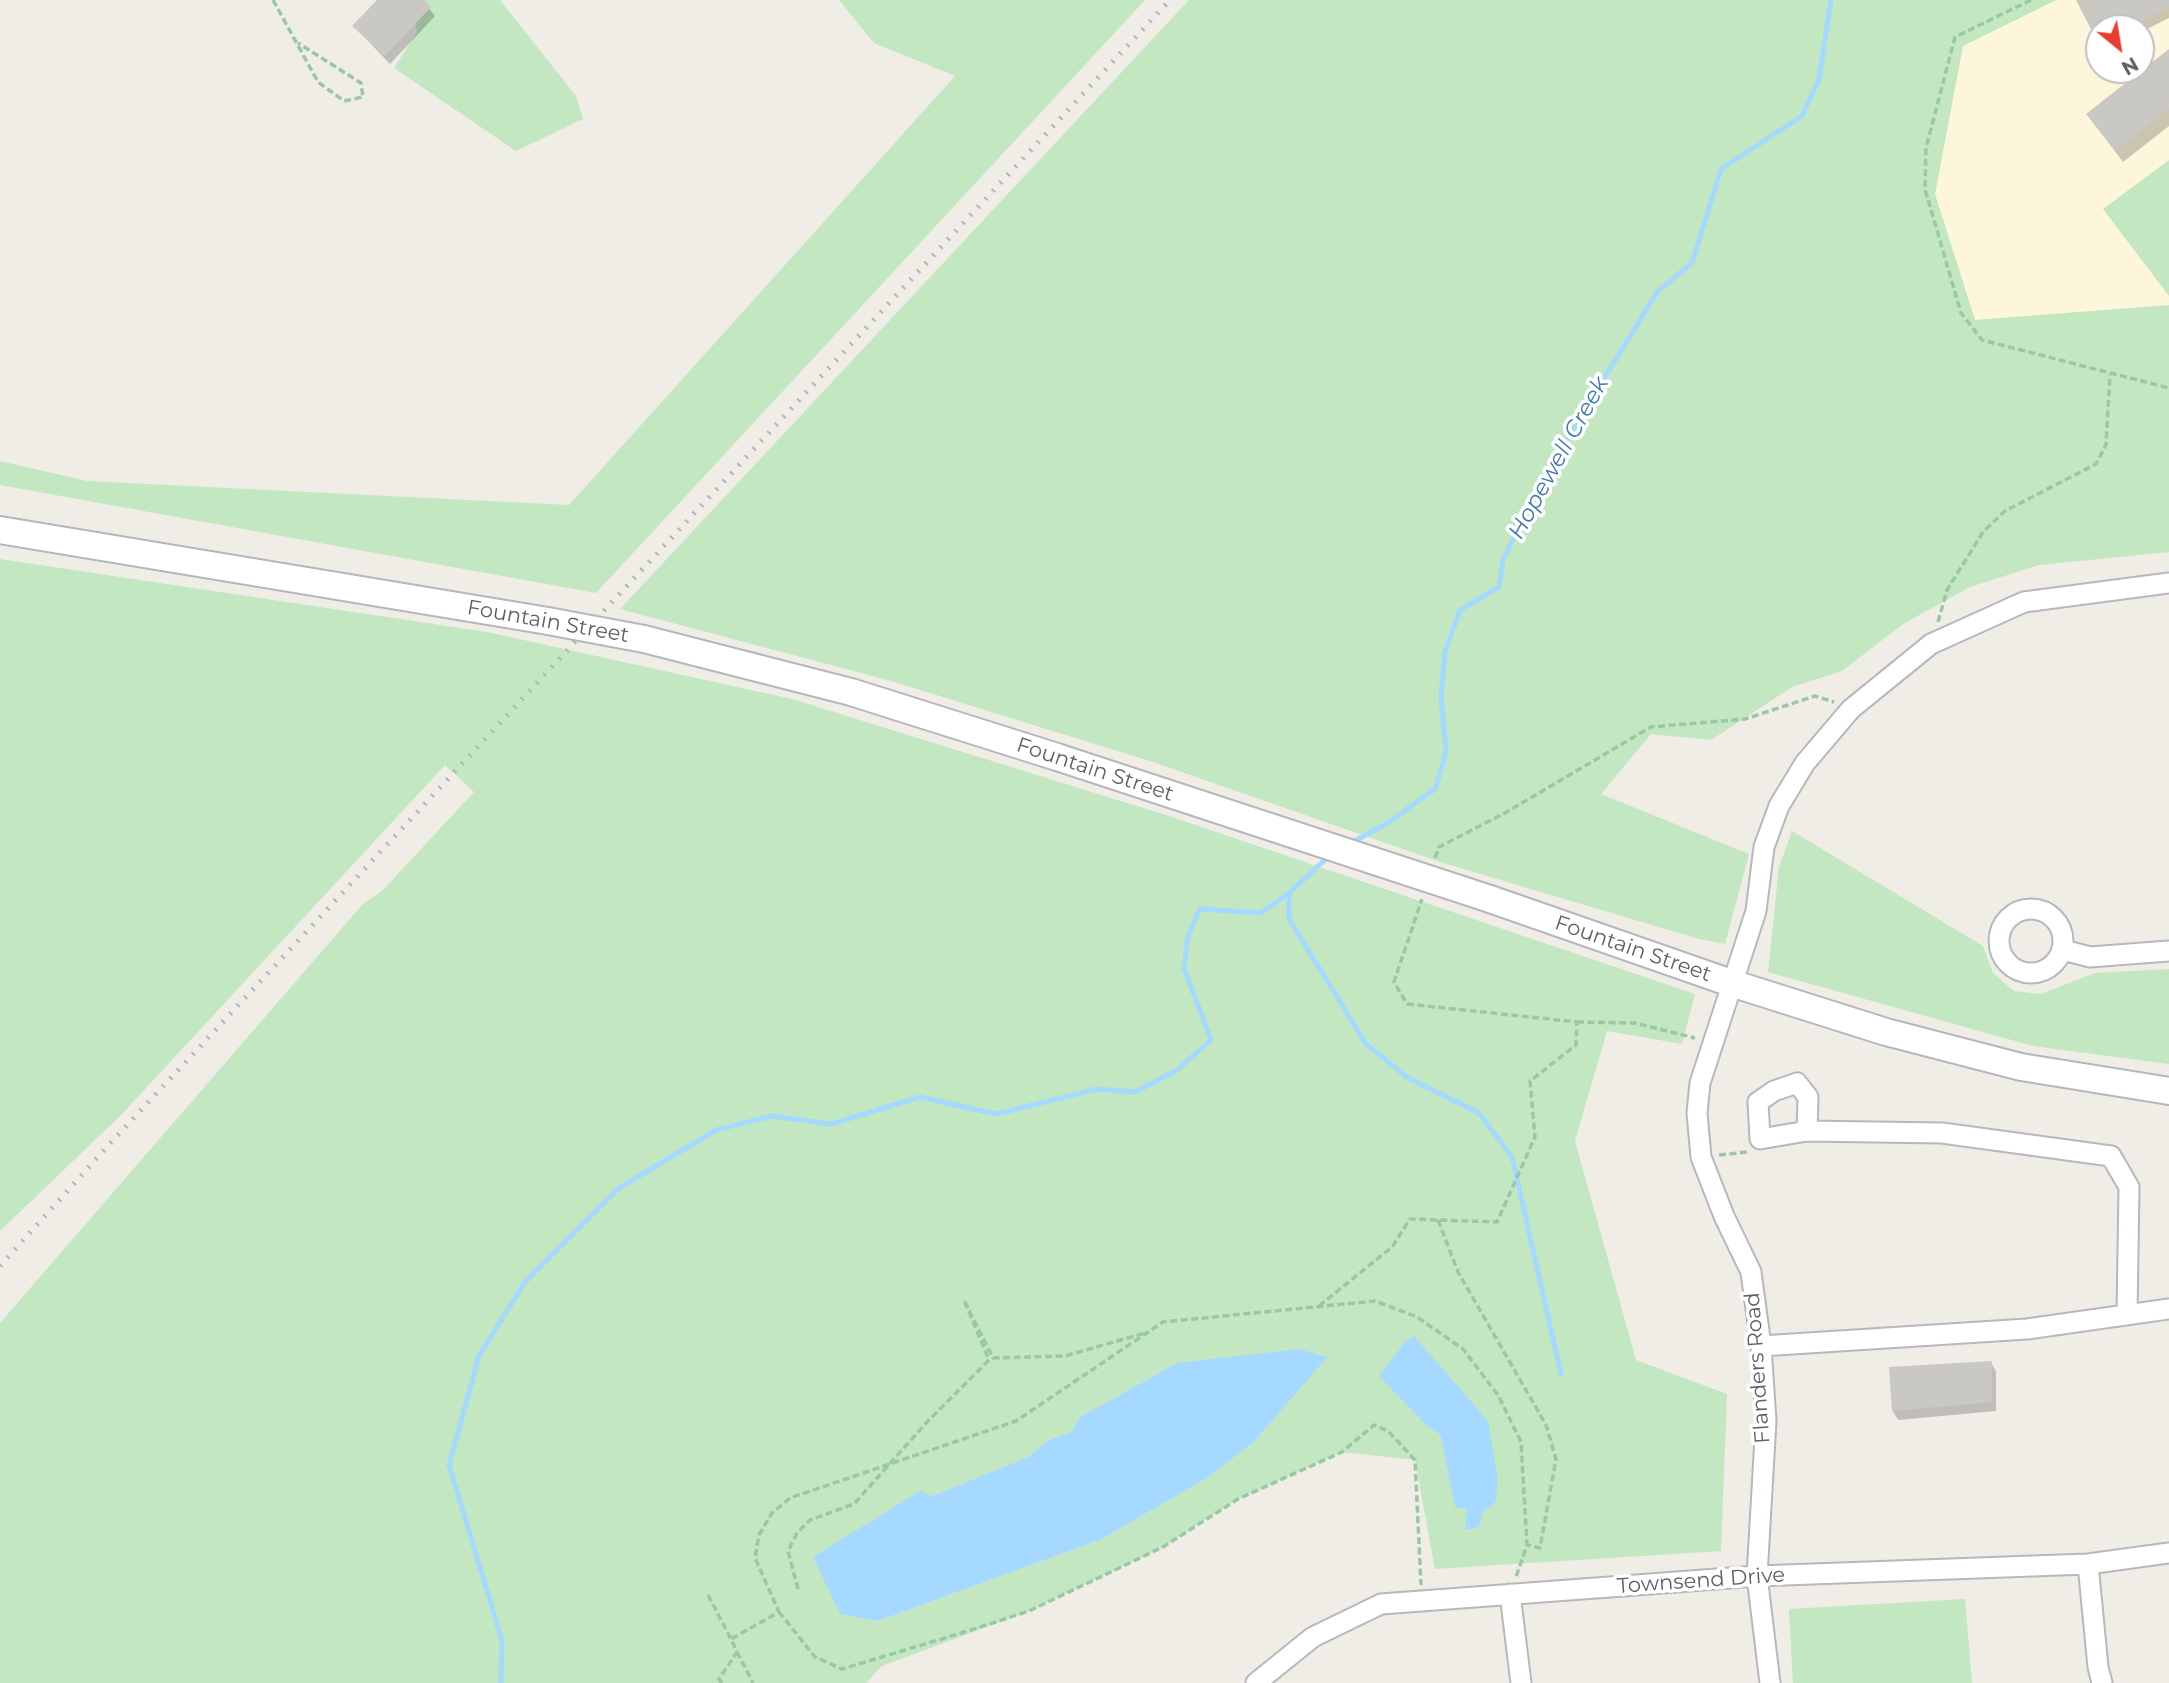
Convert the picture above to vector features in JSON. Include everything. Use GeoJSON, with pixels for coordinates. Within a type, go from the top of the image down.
{"type":"FeatureCollection","features":[{"type":"Feature","properties":{"kind":"main road","name":"Fountain Street"},"geometry":{"type":"LineString","coordinates":[[0,530],[644,639],[850,692],[1490,899],[1731,983],[1886,1032],[2021,1067],[2169,1091]]}},
{"type":"Feature","properties":{"kind":"street","name":"Flanders Road"},"geometry":{"type":"LineString","coordinates":[[1770,1683],[1757,1576],[1766,1421],[1761,1346],[1751,1272],[1724,1216],[1701,1157],[1698,1103],[1700,1083],[1756,911],[1764,847],[1779,806],[1805,763],[1851,709],[1931,644],[2024,603],[2169,583]]}},
{"type":"Feature","properties":{"kind":"street"},"geometry":{"type":"LineString","coordinates":[[2063,950],[2090,957],[2169,951]]}},
{"type":"Feature","properties":{"kind":"street"},"geometry":{"type":"LineString","coordinates":[[1807,1131],[1808,1097],[1797,1083],[1774,1091],[1758,1102],[1760,1139],[1807,1131],[1942,1133],[2111,1156],[2129,1187],[2127,1315]]}},
{"type":"Feature","properties":{"kind":"street"},"geometry":{"type":"LineString","coordinates":[[1761,1346],[2028,1329],[2169,1309]]}},
{"type":"Feature","properties":{"kind":"street","name":"Townsend Drive"},"geometry":{"type":"LineString","coordinates":[[1255,1683],[1313,1637],[1381,1604],[1757,1576],[2088,1564],[2169,1553]]}},
{"type":"Feature","properties":{"kind":"street"},"geometry":{"type":"LineString","coordinates":[[2088,1564],[2098,1667],[2102,1683]]}},
{"type":"Feature","properties":{"kind":"street"},"geometry":{"type":"LineString","coordinates":[[1510,1594],[1521,1683]]}},
{"type":"Feature","properties":{"kind":"path"},"geometry":{"type":"LineString","coordinates":[[273,0],[318,82],[344,101],[363,97],[361,83],[298,43]]}},
{"type":"Feature","properties":{"kind":"path"},"geometry":{"type":"LineString","coordinates":[[2031,0],[1955,37],[1926,148],[1925,189],[1961,313],[1982,340],[2169,388]]}},
{"type":"Feature","properties":{"kind":"path"},"geometry":{"type":"LineString","coordinates":[[1931,644],[1947,590],[1983,532],[2005,511],[2096,464],[2106,445],[2110,374]]}},
{"type":"Feature","properties":{"kind":"path"},"geometry":{"type":"LineString","coordinates":[[1435,859],[1439,847],[1505,813],[1651,727],[1745,719],[1815,696],[1851,709]]}},
{"type":"Feature","properties":{"kind":"path"},"geometry":{"type":"LineString","coordinates":[[1423,896],[1394,982],[1406,1004],[1577,1022],[1635,1023],[1714,1043]]}},
{"type":"Feature","properties":{"kind":"path"},"geometry":{"type":"LineString","coordinates":[[1319,1306],[1392,1247],[1410,1219],[1497,1222],[1535,1137],[1530,1081],[1576,1045],[1577,1022]]}},
{"type":"Feature","properties":{"kind":"path"},"geometry":{"type":"LineString","coordinates":[[1701,1157],[1751,1151],[1760,1139]]}},
{"type":"Feature","properties":{"kind":"path"},"geometry":{"type":"LineString","coordinates":[[1438,1220],[1458,1272],[1546,1425],[1556,1459],[1540,1548],[1527,1545]]}},
{"type":"Feature","properties":{"kind":"path"},"geometry":{"type":"LineString","coordinates":[[991,1359],[964,1300],[991,1359]]}},
{"type":"Feature","properties":{"kind":"path"},"geometry":{"type":"LineString","coordinates":[[1421,1601],[1415,1460],[1388,1431],[1374,1425],[1342,1452],[1238,1499],[1163,1547],[1029,1611],[842,1669],[815,1657],[779,1612],[755,1558],[759,1535],[772,1513],[790,1498],[1016,1421],[1163,1322],[1375,1301],[1417,1317],[1463,1349],[1498,1395],[1521,1442],[1527,1545],[1510,1594]]}},
{"type":"Feature","properties":{"kind":"path"},"geometry":{"type":"LineString","coordinates":[[798,1589],[788,1551],[797,1534],[810,1520],[854,1504],[927,1422],[991,1359],[1065,1356],[1150,1331]]}},
{"type":"Feature","properties":{"kind":"path"},"geometry":{"type":"LineString","coordinates":[[708,1595],[753,1683]]}},
{"type":"Feature","properties":{"kind":"path"},"geometry":{"type":"LineString","coordinates":[[730,1639],[779,1612]]}},
{"type":"Feature","properties":{"kind":"path"},"geometry":{"type":"LineString","coordinates":[[722,1683],[719,1679],[737,1652]]}},
{"type":"Feature","properties":{"kind":"shaded area"},"geometry":{"type":"Polygon","coordinates":[[[2056,0],[2169,0],[2169,160],[2104,209],[2169,296],[2169,305],[1975,320],[1935,194],[1963,46],[2056,0]]]}},
{"type":"Feature","properties":{"kind":"green space"},"geometry":{"type":"Polygon","coordinates":[[[400,0],[500,0],[576,96],[583,119],[516,151],[394,68],[417,32],[414,11],[400,0]]]}},
{"type":"Feature","properties":{"kind":"green space"},"geometry":{"type":"Polygon","coordinates":[[[839,0],[1145,0],[596,593],[0,485],[0,461],[87,481],[569,505],[955,76],[874,43],[839,0]]]}},
{"type":"Feature","properties":{"kind":"green space"},"geometry":{"type":"Polygon","coordinates":[[[1189,0],[2056,0],[1963,46],[1935,194],[1975,320],[2169,305],[2169,552],[2039,565],[1970,587],[1903,624],[1842,671],[1792,687],[1711,740],[1651,734],[1601,794],[1749,854],[1725,944],[1699,939],[1440,862],[1153,762],[891,681],[620,609],[1189,0]]]}},
{"type":"Feature","properties":{"kind":"green space"},"geometry":{"type":"Polygon","coordinates":[[[2169,160],[2169,296],[2103,209],[2169,160]]]}},
{"type":"Feature","properties":{"kind":"green space"},"geometry":{"type":"Polygon","coordinates":[[[0,559],[487,632],[792,699],[1169,816],[1695,994],[1682,1044],[1607,1031],[1575,1141],[1636,1360],[1727,1394],[1721,1551],[1435,1569],[1415,1460],[1342,1452],[1238,1499],[1163,1547],[1029,1611],[882,1666],[866,1683],[0,1683],[0,1323],[362,905],[382,891],[474,792],[445,765],[121,1115],[0,1231],[0,559]],[[1326,1357],[1177,1363],[1080,1417],[1071,1432],[1049,1440],[1028,1457],[932,1496],[919,1492],[878,1621],[1102,1539],[1207,1478],[1254,1442],[1326,1357]],[[1440,1434],[1455,1506],[1483,1512],[1496,1502],[1498,1481],[1440,1434]]]}},
{"type":"Feature","properties":{"kind":"green space"},"geometry":{"type":"Polygon","coordinates":[[[1792,831],[1983,946],[1993,973],[2014,991],[2041,994],[2095,973],[2169,969],[2169,1064],[2033,1046],[1768,972],[1779,867],[1792,831]]]}},
{"type":"Feature","properties":{"kind":"green space"},"geometry":{"type":"Polygon","coordinates":[[[1965,1599],[1972,1683],[1793,1683],[1789,1609],[1965,1599]]]}},
{"type":"Feature","properties":{"kind":"water"},"geometry":{"type":"Polygon","coordinates":[[[1414,1336],[1488,1421],[1498,1481],[1496,1502],[1483,1512],[1479,1527],[1465,1530],[1467,1509],[1455,1507],[1440,1434],[1426,1425],[1379,1376],[1406,1341],[1414,1336]]]}},
{"type":"Feature","properties":{"kind":"water"},"geometry":{"type":"Polygon","coordinates":[[[1300,1349],[1327,1357],[1254,1442],[1207,1478],[1102,1539],[878,1621],[840,1614],[813,1557],[920,1491],[932,1496],[1028,1457],[1049,1440],[1071,1432],[1080,1417],[1177,1363],[1300,1349]]]}},
{"type":"Feature","properties":{"kind":"building"},"geometry":{"type":"Polygon","coordinates":[[[377,0],[424,0],[431,7],[385,56],[352,26],[377,0]]]}},
{"type":"Feature","properties":{"kind":"building"},"geometry":{"type":"Polygon","coordinates":[[[2076,0],[2169,0],[2169,7],[2155,14],[2085,14],[2085,18],[2076,0]]]}},
{"type":"Feature","properties":{"kind":"building"},"geometry":{"type":"Polygon","coordinates":[[[2169,49],[2169,109],[2115,151],[2086,114],[2124,84],[2155,84],[2155,60],[2169,49]]]}},
{"type":"Feature","properties":{"kind":"building"},"geometry":{"type":"Polygon","coordinates":[[[1992,1361],[1992,1402],[1892,1411],[1889,1367],[1992,1361]]]}},
{"type":"Feature","properties":{"kind":"waterway","name":"Hopewell Creek"},"geometry":{"type":"LineString","coordinates":[[1349,844],[1388,823],[1435,789],[1446,752],[1441,696],[1445,652],[1460,610],[1499,587],[1503,560],[1545,474],[1658,291],[1692,263],[1721,169],[1802,116],[1819,79],[1831,0]]}},
{"type":"Feature","properties":{"kind":"waterway","name":"Hopewell Creek"},"geometry":{"type":"LineString","coordinates":[[501,1683],[502,1640],[449,1465],[479,1356],[525,1282],[619,1188],[716,1130],[772,1116],[831,1124],[920,1097],[996,1114],[1097,1089],[1135,1092],[1177,1070],[1211,1040],[1184,968],[1188,936],[1200,909],[1261,913],[1289,893],[1329,856]]}},
{"type":"Feature","properties":{"kind":"waterway"},"geometry":{"type":"LineString","coordinates":[[1289,893],[1289,919],[1366,1044],[1408,1078],[1479,1113],[1512,1157],[1561,1374]]}},
{"type":"Feature","properties":{"kind":"railway"},"geometry":{"type":"LineString","coordinates":[[0,1266],[105,1149],[1170,0]]}}]}
